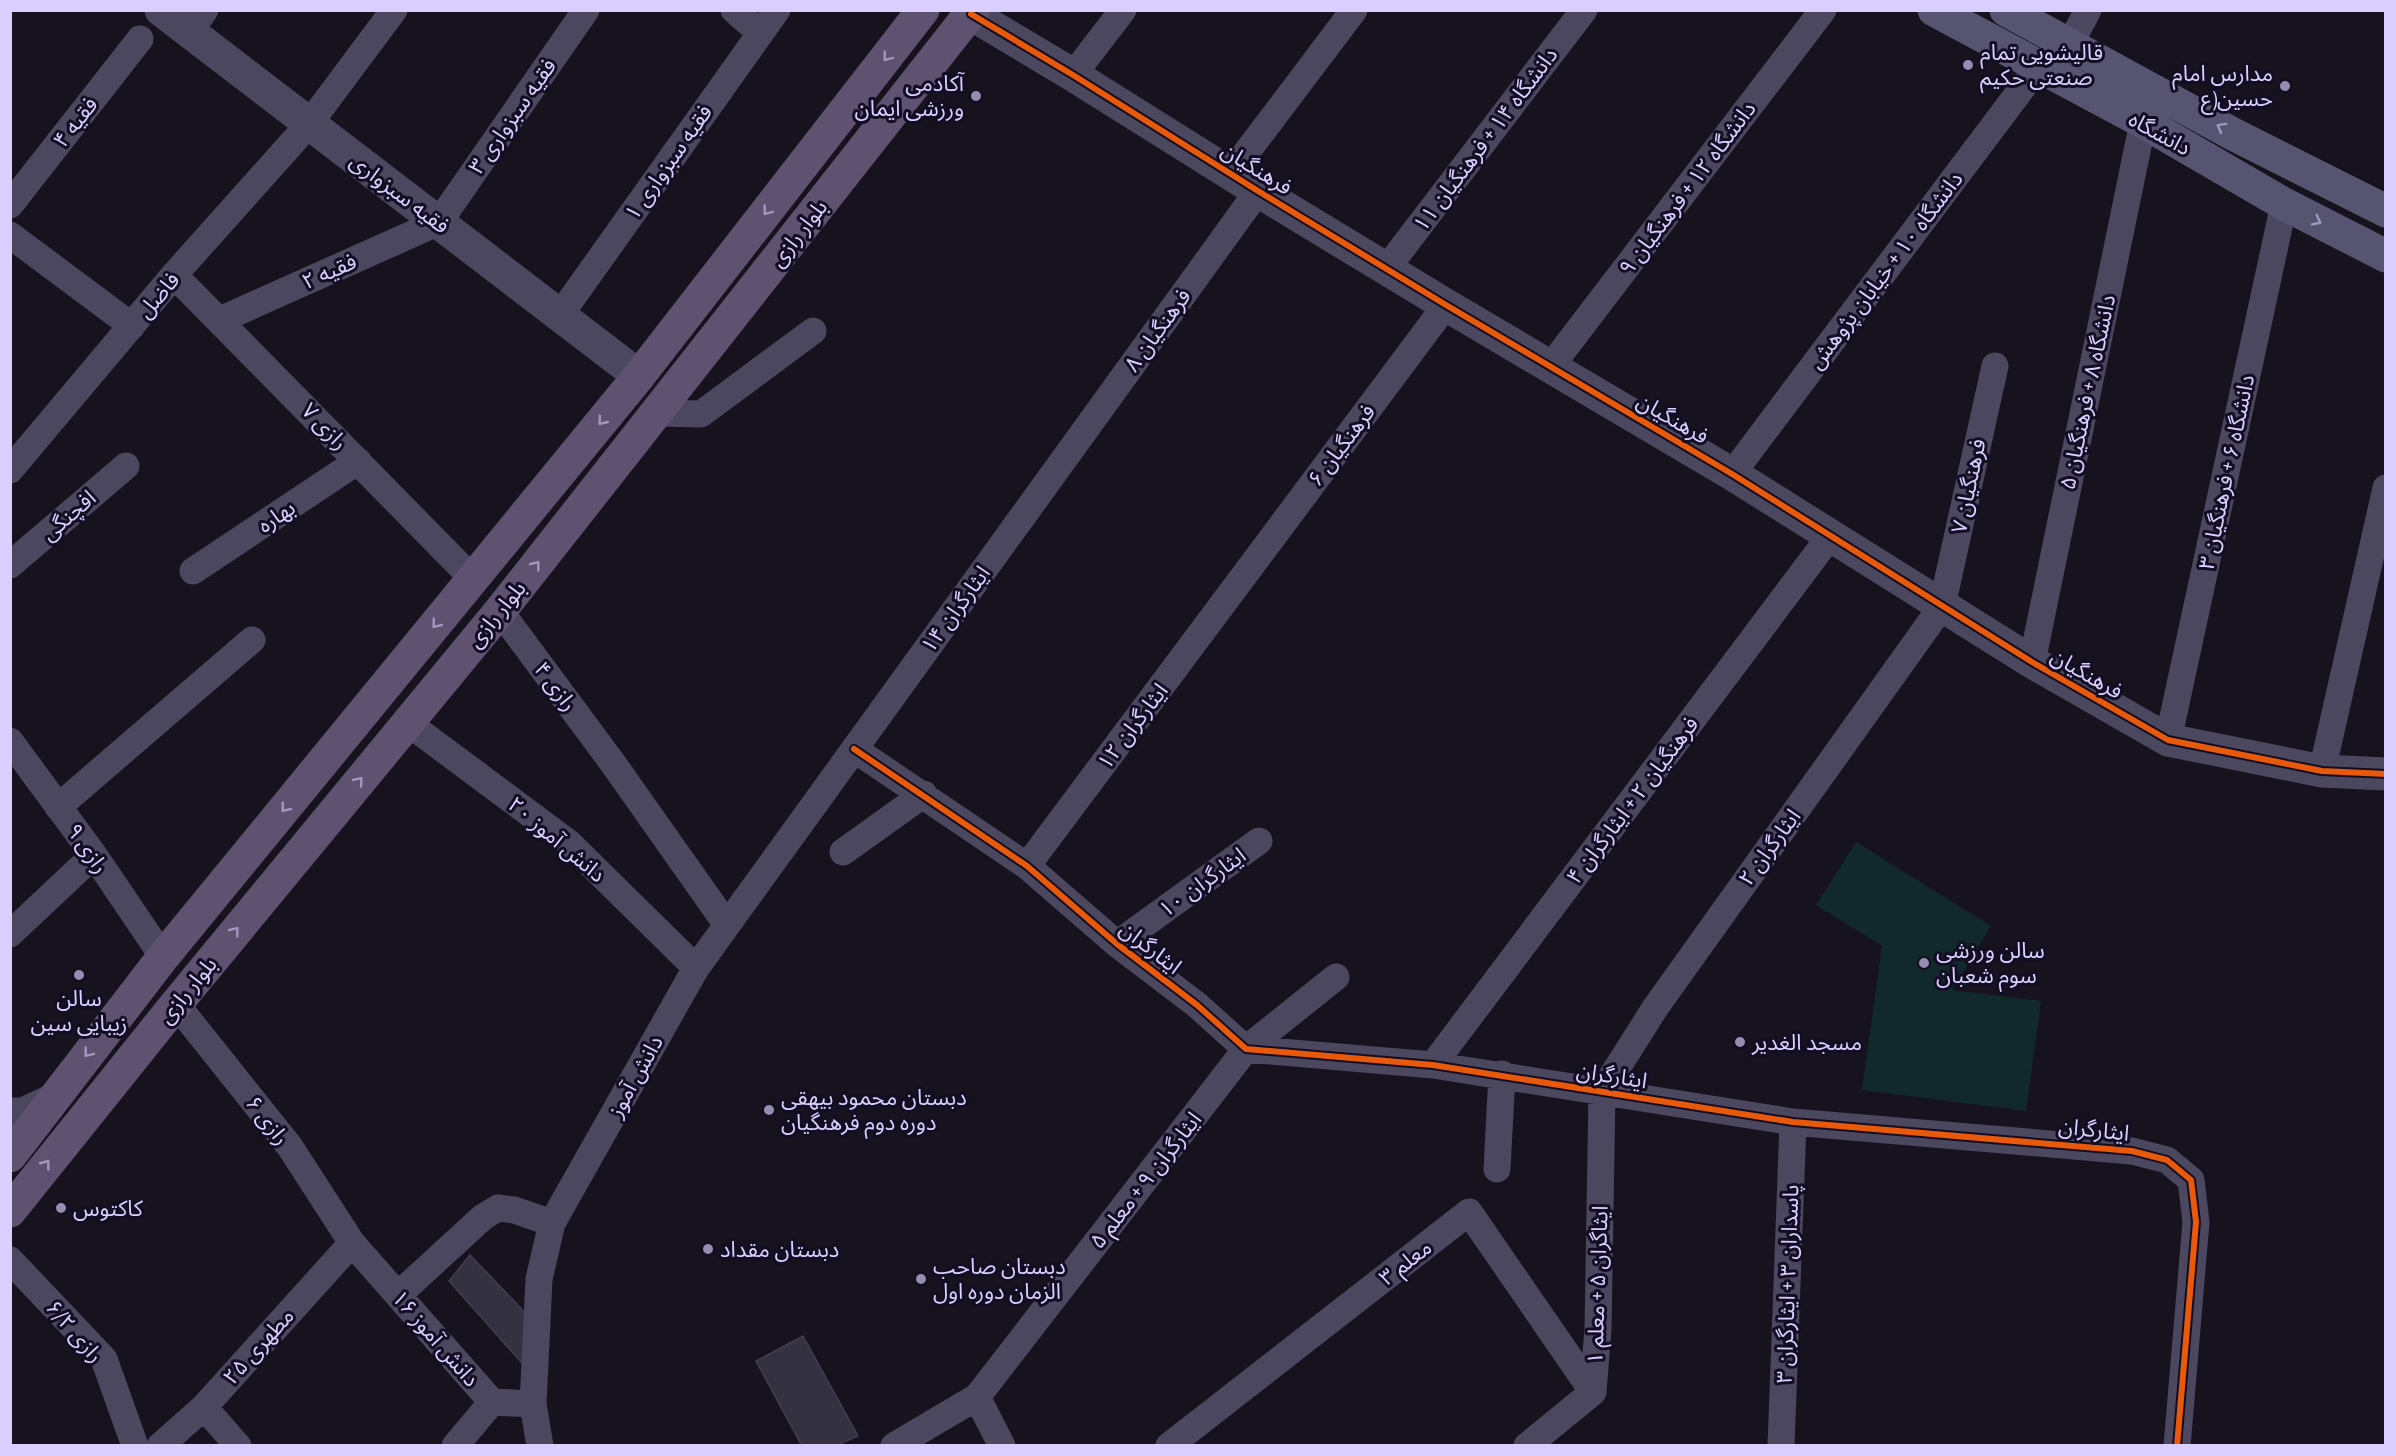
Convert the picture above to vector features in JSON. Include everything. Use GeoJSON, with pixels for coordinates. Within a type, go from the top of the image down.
{"type":"FeatureCollection","features":[{"type":"Feature","properties":{"kind":"main road","name":"بلوار رازی"},"geometry":{"type":"LineString","coordinates":[[10,1156],[163,957],[639,376],[923,10]]}},
{"type":"Feature","properties":{"kind":"main road","name":"دانشگاه"},"geometry":{"type":"LineString","coordinates":[[1934,10],[2143,122],[2284,204],[2385,256]]}},
{"type":"Feature","properties":{"kind":"main road","name":"دانشگاه"},"geometry":{"type":"LineString","coordinates":[[2006,10],[2069,46],[2385,211]]}},
{"type":"Feature","properties":{"kind":"main road","name":"بلوار رازی"},"geometry":{"type":"LineString","coordinates":[[10,1211],[291,863],[500,611],[972,12]]}},
{"type":"Feature","properties":{"kind":"main road"},"geometry":{"type":"LineString","coordinates":[[2235,176],[2252,143]]}},
{"type":"Feature","properties":{"kind":"main road"},"geometry":{"type":"LineString","coordinates":[[261,838],[291,863]]}},
{"type":"Feature","properties":{"kind":"street","name":"فقیه سبزواری"},"geometry":{"type":"LineString","coordinates":[[161,10],[197,21],[309,124],[639,376]]}},
{"type":"Feature","properties":{"kind":"street","name":"فاضل"},"geometry":{"type":"LineString","coordinates":[[10,470],[174,275],[309,124],[394,10]]}},
{"type":"Feature","properties":{"kind":"street","name":"فقیه سبزواری ۳"},"geometry":{"type":"LineString","coordinates":[[438,222],[586,10]]}},
{"type":"Feature","properties":{"kind":"street"},"geometry":{"type":"LineString","coordinates":[[734,10],[760,33]]}},
{"type":"Feature","properties":{"kind":"street","name":"فقیه سبزواری ۱"},"geometry":{"type":"LineString","coordinates":[[560,315],[777,10]]}},
{"type":"Feature","properties":{"kind":"street"},"geometry":{"type":"LineString","coordinates":[[1074,75],[1123,10]]}},
{"type":"Feature","properties":{"kind":"street"},"geometry":{"type":"LineString","coordinates":[[1231,173],[1354,10]]}},
{"type":"Feature","properties":{"kind":"street","name":"دانشگاه ۱۴ + فرهنگیان ۱۱"},"geometry":{"type":"LineString","coordinates":[[1387,268],[1584,10]]}},
{"type":"Feature","properties":{"kind":"street","name":"دانشگاه ۱۲ + فرهنگیان ۹"},"geometry":{"type":"LineString","coordinates":[[1551,366],[1823,10]]}},
{"type":"Feature","properties":{"kind":"street"},"geometry":{"type":"LineString","coordinates":[[2069,46],[2088,10]]}},
{"type":"Feature","properties":{"kind":"street","name":"فرهنگیان"},"geometry":{"type":"LineString","coordinates":[[972,12],[1258,191],[1732,474],[2032,662],[2168,740],[2322,771],[2385,774]]}},
{"type":"Feature","properties":{"kind":"street","name":"فقیه ۴"},"geometry":{"type":"LineString","coordinates":[[10,205],[140,39]]}},
{"type":"Feature","properties":{"kind":"street","name":"دانشگاه ۱۰ + خیابان پژوهش"},"geometry":{"type":"LineString","coordinates":[[1732,474],[2038,67]]}},
{"type":"Feature","properties":{"kind":"street","name":"دانشگاه ۸ + فرهنگیان ۵"},"geometry":{"type":"LineString","coordinates":[[2032,662],[2143,122]]}},
{"type":"Feature","properties":{"kind":"street","name":"فرهنگیان ۸"},"geometry":{"type":"LineString","coordinates":[[1056,470],[1258,191]]}},
{"type":"Feature","properties":{"kind":"street","name":"دانشگاه ۶ + فرهنگیان ۳"},"geometry":{"type":"LineString","coordinates":[[2168,740],[2284,204]]}},
{"type":"Feature","properties":{"kind":"street","name":"فقیه ۲"},"geometry":{"type":"LineString","coordinates":[[220,320],[438,222]]}},
{"type":"Feature","properties":{"kind":"street"},"geometry":{"type":"LineString","coordinates":[[10,235],[132,326]]}},
{"type":"Feature","properties":{"kind":"street","name":"رازی ۷"},"geometry":{"type":"LineString","coordinates":[[174,275],[473,579]]}},
{"type":"Feature","properties":{"kind":"street","name":"فرهنگیان ۶"},"geometry":{"type":"LineString","coordinates":[[1236,585],[1446,305]]}},
{"type":"Feature","properties":{"kind":"street"},"geometry":{"type":"LineString","coordinates":[[655,413],[701,414],[813,331]]}},
{"type":"Feature","properties":{"kind":"street","name":"فرهنگیان ۷"},"geometry":{"type":"LineString","coordinates":[[1942,606],[1995,366]]}},
{"type":"Feature","properties":{"kind":"street","name":"بهاره"},"geometry":{"type":"LineString","coordinates":[[194,571],[358,461]]}},
{"type":"Feature","properties":{"kind":"street","name":"افچنگی"},"geometry":{"type":"LineString","coordinates":[[10,565],[126,466]]}},
{"type":"Feature","properties":{"kind":"street","name":"ایثارگران ۱۴"},"geometry":{"type":"LineString","coordinates":[[854,749],[1056,470]]}},
{"type":"Feature","properties":{"kind":"street"},"geometry":{"type":"LineString","coordinates":[[2322,771],[2385,488]]}},
{"type":"Feature","properties":{"kind":"street","name":"فرهنگیان ۲ + ایثارگران ۴"},"geometry":{"type":"LineString","coordinates":[[1433,1065],[1831,535]]}},
{"type":"Feature","properties":{"kind":"street","name":"ایثارگران ۱۲"},"geometry":{"type":"LineString","coordinates":[[1027,866],[1236,585]]}},
{"type":"Feature","properties":{"kind":"street","name":"ایثارگران ۲"},"geometry":{"type":"LineString","coordinates":[[1602,1092],[1655,1008],[1942,606]]}},
{"type":"Feature","properties":{"kind":"street","name":"رازی ۴"},"geometry":{"type":"LineString","coordinates":[[500,611],[612,762],[727,925]]}},
{"type":"Feature","properties":{"kind":"street"},"geometry":{"type":"LineString","coordinates":[[58,807],[252,640]]}},
{"type":"Feature","properties":{"kind":"street","name":"دانش آموز ۲۰"},"geometry":{"type":"LineString","coordinates":[[408,723],[569,843],[696,968]]}},
{"type":"Feature","properties":{"kind":"street","name":"رازی ۹"},"geometry":{"type":"LineString","coordinates":[[10,741],[94,855],[163,957]]}},
{"type":"Feature","properties":{"kind":"street","name":"ایثارگران"},"geometry":{"type":"LineString","coordinates":[[854,749],[924,794],[1027,866],[1117,944],[1197,1005],[1246,1049],[1433,1065],[1502,1074],[1792,1122],[2132,1151],[2167,1160],[2191,1180],[2196,1222],[2177,1446]]}},
{"type":"Feature","properties":{"kind":"street","name":"دانش آموز"},"geometry":{"type":"LineString","coordinates":[[540,1446],[533,1404],[539,1280],[552,1223],[696,968],[854,749]]}},
{"type":"Feature","properties":{"kind":"street"},"geometry":{"type":"LineString","coordinates":[[843,852],[924,794]]}},
{"type":"Feature","properties":{"kind":"street","name":"ایثارگران ۱۰"},"geometry":{"type":"LineString","coordinates":[[1117,944],[1259,841]]}},
{"type":"Feature","properties":{"kind":"street"},"geometry":{"type":"LineString","coordinates":[[10,934],[94,855]]}},
{"type":"Feature","properties":{"kind":"street","name":"ایثارگران ۹ + معلم ۵"},"geometry":{"type":"LineString","coordinates":[[977,1397],[1246,1049],[1335,977]]}},
{"type":"Feature","properties":{"kind":"street","name":"رازی ۶"},"geometry":{"type":"LineString","coordinates":[[176,1004],[290,1147],[352,1243]]}},
{"type":"Feature","properties":{"kind":"street"},"geometry":{"type":"LineString","coordinates":[[1497,1169],[1502,1074]]}},
{"type":"Feature","properties":{"kind":"street","name":"ایثاگران ۵ + معلم ۱"},"geometry":{"type":"LineString","coordinates":[[1527,1446],[1593,1392],[1598,1329],[1602,1092]]}},
{"type":"Feature","properties":{"kind":"street"},"geometry":{"type":"LineString","coordinates":[[10,1114],[23,1114],[51,1101]]}},
{"type":"Feature","properties":{"kind":"street","name":"پاسداران ۳ + ایثارگران ۳"},"geometry":{"type":"LineString","coordinates":[[1781,1446],[1792,1122]]}},
{"type":"Feature","properties":{"kind":"street"},"geometry":{"type":"LineString","coordinates":[[398,1295],[483,1217],[498,1208],[514,1210],[552,1223]]}},
{"type":"Feature","properties":{"kind":"street","name":"معلم ۳"},"geometry":{"type":"LineString","coordinates":[[1170,1446],[1469,1212],[1593,1392]]}},
{"type":"Feature","properties":{"kind":"street","name":"دانش آموز ۱۶"},"geometry":{"type":"LineString","coordinates":[[352,1243],[492,1402],[533,1404]]}},
{"type":"Feature","properties":{"kind":"street","name":"مطهری ۲۵"},"geometry":{"type":"LineString","coordinates":[[160,1446],[204,1407],[352,1243]]}},
{"type":"Feature","properties":{"kind":"street","name":"رازی ۶/۲"},"geometry":{"type":"LineString","coordinates":[[10,1260],[104,1359],[135,1446]]}},
{"type":"Feature","properties":{"kind":"street"},"geometry":{"type":"LineString","coordinates":[[894,1446],[977,1397],[1002,1446]]}},
{"type":"Feature","properties":{"kind":"street"},"geometry":{"type":"LineString","coordinates":[[455,1446],[492,1402]]}},
{"type":"Feature","properties":{"kind":"street"},"geometry":{"type":"LineString","coordinates":[[204,1407],[238,1446]]}},
{"type":"Feature","properties":{"kind":"green space","name":"سالن ورزشی سوم شعبان"},"geometry":{"type":"Polygon","coordinates":[[[1856,842],[1991,926],[1952,990],[2041,1001],[2026,1111],[1862,1090],[1882,946],[1816,905],[1856,842]]]}},
{"type":"Feature","properties":{"kind":"building"},"geometry":{"type":"Polygon","coordinates":[[[470,1255],[535,1323],[537,1380],[449,1281],[470,1255]]]}},
{"type":"Feature","properties":{"kind":"building"},"geometry":{"type":"Polygon","coordinates":[[[803,1336],[858,1436],[835,1446],[802,1446],[756,1361],[803,1336]]]}},
{"type":"Feature","properties":{"kind":"cycle path"},"geometry":{"type":"LineString","coordinates":[[971,14],[1446,305],[1732,474],[2032,662],[2168,740],[2322,771],[2386,774]]}},
{"type":"Feature","properties":{"kind":"cycle path"},"geometry":{"type":"LineString","coordinates":[[854,749],[1027,866],[1117,944],[1197,1005],[1246,1049],[1433,1065],[1793,1122],[2132,1151],[2167,1160],[2191,1180],[2196,1222],[2177,1446]]}},
{"type":"Feature","properties":{"kind":"place","name":"قالیشویی تمام صنعتی حکیم"},"geometry":{"type":"Point","coordinates":[1968,65]}},
{"type":"Feature","properties":{"kind":"place","name":"مدارس امام حسین(ع"},"geometry":{"type":"Point","coordinates":[2285,86]}},
{"type":"Feature","properties":{"kind":"place","name":"آکادمی ورزشی ایمان"},"geometry":{"type":"Point","coordinates":[976,96]}},
{"type":"Feature","properties":{"kind":"place","name":"سالن ورزشی سوم شعبان"},"geometry":{"type":"Point","coordinates":[1924,963]}},
{"type":"Feature","properties":{"kind":"place","name":"سالن زیبایی سین"},"geometry":{"type":"Point","coordinates":[79,975]}},
{"type":"Feature","properties":{"kind":"place","name":"مسجد الغدیر"},"geometry":{"type":"Point","coordinates":[1740,1042]}},
{"type":"Feature","properties":{"kind":"place","name":"دبستان محمود بیهقی دوره دوم فرهنگیان"},"geometry":{"type":"Point","coordinates":[769,1110]}},
{"type":"Feature","properties":{"kind":"place","name":"کاکتوس"},"geometry":{"type":"Point","coordinates":[61,1208]}},
{"type":"Feature","properties":{"kind":"place","name":"دبستان مقداد"},"geometry":{"type":"Point","coordinates":[708,1249]}},
{"type":"Feature","properties":{"kind":"place","name":"دبستان صاحب الزمان دوره اول"},"geometry":{"type":"Point","coordinates":[921,1279]}}]}
